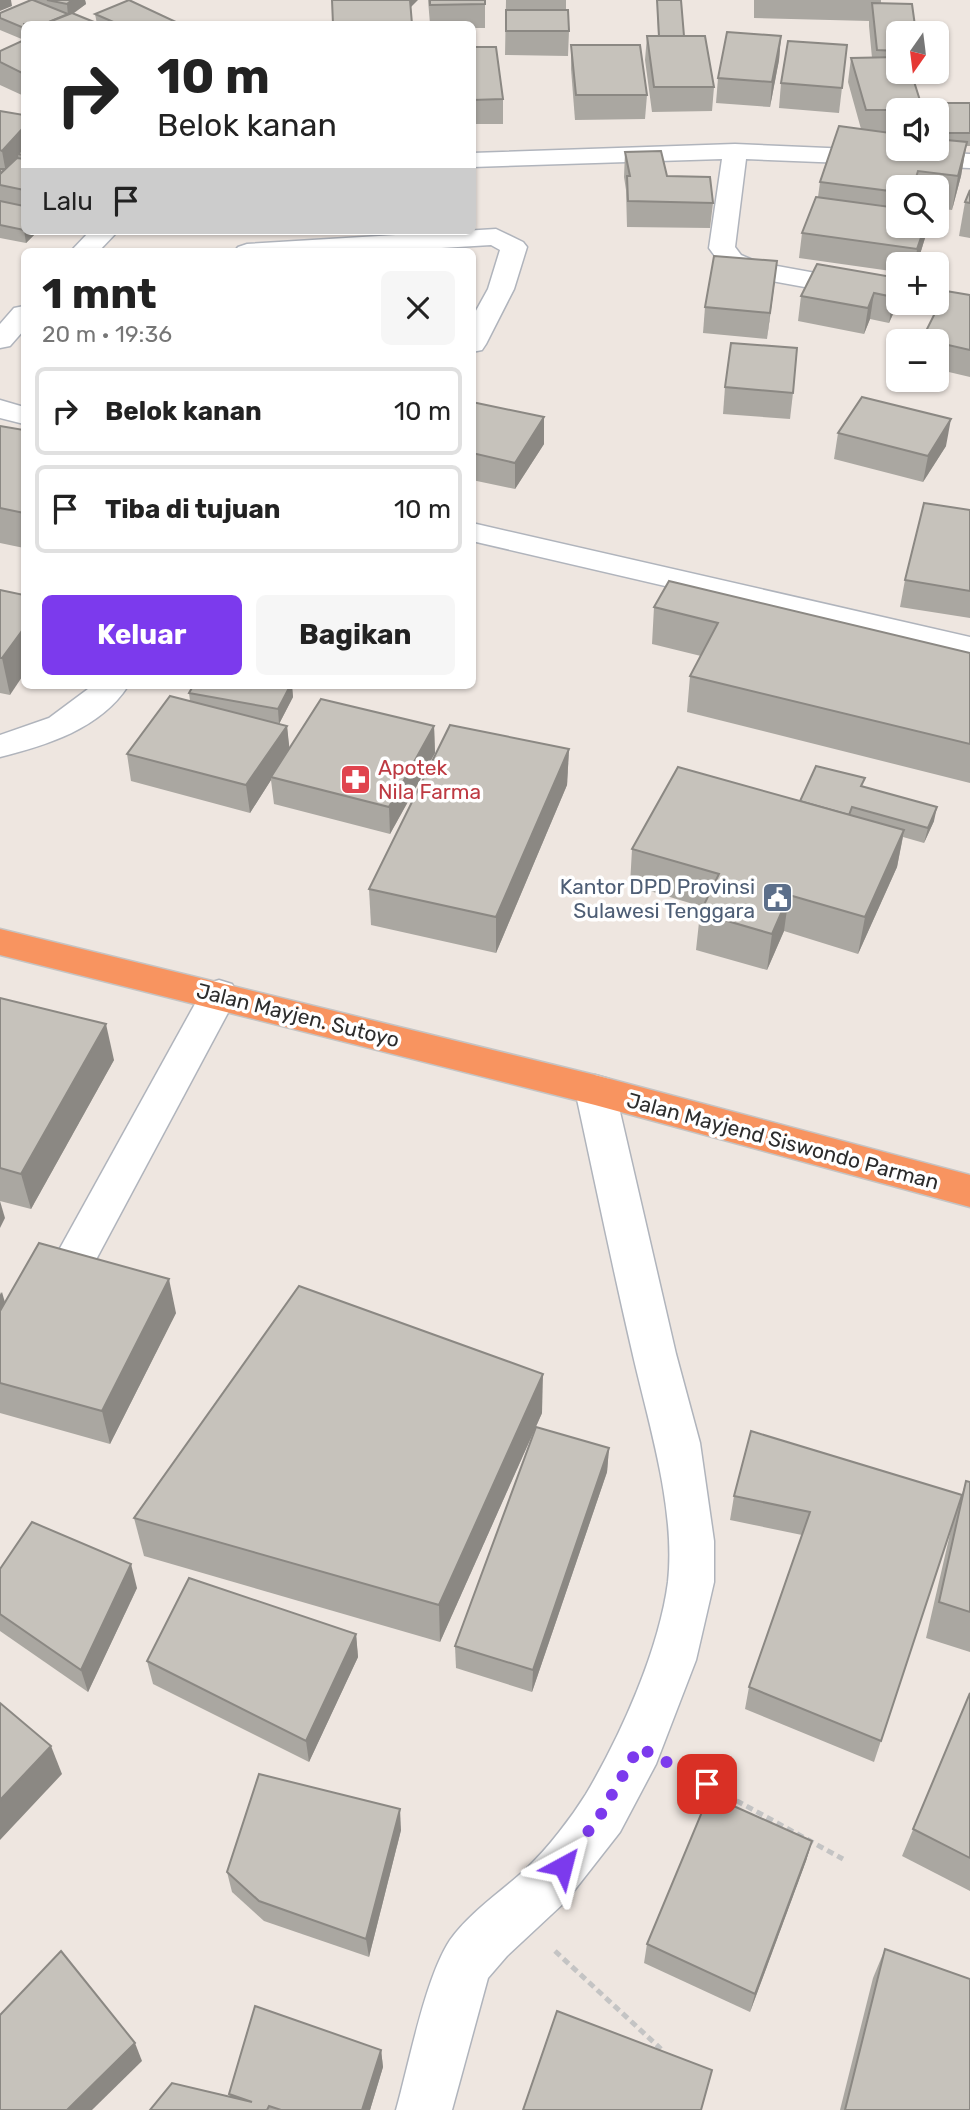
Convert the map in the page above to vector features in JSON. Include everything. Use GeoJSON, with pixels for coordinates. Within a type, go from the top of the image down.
{"type":"FeatureCollection","features":[{"type":"Feature","properties":{"kind":"highway","name":"Jalan Mayjen. Sutoyo"},"geometry":{"type":"LineString","coordinates":[[0,942],[219,994],[595,1090]]}},
{"type":"Feature","properties":{"kind":"highway","name":"Jalan Mayjend Siswondo Parman"},"geometry":{"type":"LineString","coordinates":[[595,1090],[970,1191]]}},
{"type":"Feature","properties":{"kind":"street"},"geometry":{"type":"LineString","coordinates":[[735,151],[722,248],[732,261],[753,270],[886,294]]}},
{"type":"Feature","properties":{"kind":"street"},"geometry":{"type":"LineString","coordinates":[[476,160],[735,151],[970,161]]}},
{"type":"Feature","properties":{"kind":"street"},"geometry":{"type":"LineString","coordinates":[[87,248],[101,235]]}},
{"type":"Feature","properties":{"kind":"street"},"geometry":{"type":"LineString","coordinates":[[311,248],[496,237],[514,247],[501,289],[476,337]]}},
{"type":"Feature","properties":{"kind":"street"},"geometry":{"type":"LineString","coordinates":[[476,285],[501,289]]}},
{"type":"Feature","properties":{"kind":"street"},"geometry":{"type":"LineString","coordinates":[[949,305],[970,309]]}},
{"type":"Feature","properties":{"kind":"street"},"geometry":{"type":"LineString","coordinates":[[0,340],[21,317]]}},
{"type":"Feature","properties":{"kind":"street"},"geometry":{"type":"LineString","coordinates":[[0,409],[21,415]]}},
{"type":"Feature","properties":{"kind":"street"},"geometry":{"type":"LineString","coordinates":[[476,533],[970,647]]}},
{"type":"Feature","properties":{"kind":"street"},"geometry":{"type":"LineString","coordinates":[[0,746],[58,729],[84,713],[110,689]]}},
{"type":"Feature","properties":{"kind":"street"},"geometry":{"type":"LineString","coordinates":[[33,1336],[219,994]]}},
{"type":"Feature","properties":{"kind":"street"},"geometry":{"type":"LineString","coordinates":[[424,2110],[453,1998],[468,1959],[488,1937],[515,1915],[577,1849],[601,1814],[639,1747],[672,1660],[691,1582],[691,1541],[678,1443],[654,1353],[595,1090]]}},
{"type":"Feature","properties":{"kind":"path"},"geometry":{"type":"LineString","coordinates":[[639,1747],[843,1858]]}},
{"type":"Feature","properties":{"kind":"path"},"geometry":{"type":"LineString","coordinates":[[515,1915],[661,2049]]}},
{"type":"Feature","properties":{"kind":"building"},"geometry":{"type":"Polygon","coordinates":[[[33,0],[68,14],[51,21],[21,21],[21,27],[0,18],[0,13],[33,0]]]}},
{"type":"Feature","properties":{"kind":"building"},"geometry":{"type":"Polygon","coordinates":[[[47,0],[72,0],[67,4],[47,0]]]}},
{"type":"Feature","properties":{"kind":"building"},"geometry":{"type":"Polygon","coordinates":[[[129,0],[174,21],[111,21],[95,14],[129,0]]]}},
{"type":"Feature","properties":{"kind":"building"},"geometry":{"type":"Polygon","coordinates":[[[332,0],[410,0],[412,21],[333,21],[332,0]]]}},
{"type":"Feature","properties":{"kind":"building"},"geometry":{"type":"Polygon","coordinates":[[[430,0],[485,0],[485,4],[430,5],[430,0]]]}},
{"type":"Feature","properties":{"kind":"building"},"geometry":{"type":"Polygon","coordinates":[[[657,0],[681,0],[684,36],[659,36],[657,0]]]}},
{"type":"Feature","properties":{"kind":"building"},"geometry":{"type":"Polygon","coordinates":[[[872,3],[912,4],[914,21],[886,21],[886,50],[877,50],[872,3]]]}},
{"type":"Feature","properties":{"kind":"building"},"geometry":{"type":"Polygon","coordinates":[[[506,10],[568,10],[569,31],[506,31],[506,10]]]}},
{"type":"Feature","properties":{"kind":"building"},"geometry":{"type":"Polygon","coordinates":[[[72,13],[92,21],[52,21],[72,13]]]}},
{"type":"Feature","properties":{"kind":"building"},"geometry":{"type":"Polygon","coordinates":[[[727,32],[781,36],[772,82],[718,78],[727,32]]]}},
{"type":"Feature","properties":{"kind":"building"},"geometry":{"type":"Polygon","coordinates":[[[647,36],[705,36],[714,87],[654,87],[647,36]]]}},
{"type":"Feature","properties":{"kind":"building"},"geometry":{"type":"Polygon","coordinates":[[[21,41],[21,72],[0,62],[0,51],[21,41]]]}},
{"type":"Feature","properties":{"kind":"building"},"geometry":{"type":"Polygon","coordinates":[[[788,41],[847,45],[842,88],[781,83],[788,41]]]}},
{"type":"Feature","properties":{"kind":"building"},"geometry":{"type":"Polygon","coordinates":[[[571,45],[640,45],[647,95],[576,95],[571,45]]]}},
{"type":"Feature","properties":{"kind":"building"},"geometry":{"type":"Polygon","coordinates":[[[476,47],[496,47],[503,99],[476,100],[476,47]]]}},
{"type":"Feature","properties":{"kind":"building"},"geometry":{"type":"Polygon","coordinates":[[[886,57],[886,84],[915,84],[919,98],[886,98],[886,110],[866,110],[851,58],[886,57]]]}},
{"type":"Feature","properties":{"kind":"building"},"geometry":{"type":"Polygon","coordinates":[[[949,103],[970,103],[970,133],[949,133],[949,103]]]}},
{"type":"Feature","properties":{"kind":"building"},"geometry":{"type":"Polygon","coordinates":[[[0,111],[21,114],[21,130],[0,150],[0,111]]]}},
{"type":"Feature","properties":{"kind":"building"},"geometry":{"type":"Polygon","coordinates":[[[839,126],[886,132],[886,161],[949,161],[949,140],[967,142],[958,176],[918,171],[917,175],[886,175],[886,190],[820,182],[839,126]]]}},
{"type":"Feature","properties":{"kind":"building"},"geometry":{"type":"Polygon","coordinates":[[[661,151],[667,176],[710,177],[713,203],[628,201],[627,176],[630,176],[625,152],[661,151]]]}},
{"type":"Feature","properties":{"kind":"building"},"geometry":{"type":"Polygon","coordinates":[[[17,158],[21,159],[21,189],[0,185],[0,174],[17,158]]]}},
{"type":"Feature","properties":{"kind":"building"},"geometry":{"type":"Polygon","coordinates":[[[970,190],[970,203],[965,202],[970,190]]]}},
{"type":"Feature","properties":{"kind":"building"},"geometry":{"type":"Polygon","coordinates":[[[816,197],[886,206],[886,238],[921,238],[917,249],[802,233],[816,197]]]}},
{"type":"Feature","properties":{"kind":"building"},"geometry":{"type":"Polygon","coordinates":[[[0,201],[21,205],[21,229],[0,225],[0,201]]]}},
{"type":"Feature","properties":{"kind":"building"},"geometry":{"type":"Polygon","coordinates":[[[714,256],[777,261],[770,313],[705,307],[714,256]]]}},
{"type":"Feature","properties":{"kind":"building"},"geometry":{"type":"Polygon","coordinates":[[[817,264],[886,276],[886,296],[874,293],[868,308],[801,296],[817,264]]]}},
{"type":"Feature","properties":{"kind":"building"},"geometry":{"type":"Polygon","coordinates":[[[949,292],[970,295],[970,350],[949,345],[949,329],[927,329],[934,315],[949,315],[949,292]]]}},
{"type":"Feature","properties":{"kind":"building"},"geometry":{"type":"Polygon","coordinates":[[[731,343],[797,348],[793,393],[725,387],[731,343]]]}},
{"type":"Feature","properties":{"kind":"building"},"geometry":{"type":"Polygon","coordinates":[[[862,397],[951,419],[928,456],[838,433],[862,397]]]}},
{"type":"Feature","properties":{"kind":"building"},"geometry":{"type":"Polygon","coordinates":[[[476,403],[544,417],[515,463],[476,454],[476,403]]]}},
{"type":"Feature","properties":{"kind":"building"},"geometry":{"type":"Polygon","coordinates":[[[0,426],[21,430],[21,512],[0,508],[0,426]]]}},
{"type":"Feature","properties":{"kind":"building"},"geometry":{"type":"Polygon","coordinates":[[[924,503],[970,510],[970,591],[905,580],[924,503]]]}},
{"type":"Feature","properties":{"kind":"building"},"geometry":{"type":"Polygon","coordinates":[[[669,581],[970,653],[970,744],[690,676],[718,623],[654,607],[669,581]]]}},
{"type":"Feature","properties":{"kind":"building"},"geometry":{"type":"Polygon","coordinates":[[[0,590],[21,594],[21,632],[0,658],[0,590]]]}},
{"type":"Feature","properties":{"kind":"building"},"geometry":{"type":"Polygon","coordinates":[[[191,689],[288,689],[278,709],[189,693],[191,689]]]}},
{"type":"Feature","properties":{"kind":"building"},"geometry":{"type":"Polygon","coordinates":[[[170,696],[287,726],[246,785],[127,754],[170,696]]]}},
{"type":"Feature","properties":{"kind":"building","name":"Apotek Nila Farma"},"geometry":{"type":"Polygon","coordinates":[[[321,699],[434,726],[389,807],[271,777],[321,699]]]}},
{"type":"Feature","properties":{"kind":"building"},"geometry":{"type":"Polygon","coordinates":[[[450,725],[569,749],[496,917],[369,889],[450,725]]]}},
{"type":"Feature","properties":{"kind":"building"},"geometry":{"type":"Polygon","coordinates":[[[816,766],[865,778],[861,786],[937,807],[928,828],[852,807],[849,815],[800,801],[816,766]]]}},
{"type":"Feature","properties":{"kind":"building","name":"Kantor DPD Provinsi Sulawesi Tenggara"},"geometry":{"type":"Polygon","coordinates":[[[678,767],[904,830],[865,917],[789,895],[772,934],[700,913],[719,874],[632,849],[678,767]]]}},
{"type":"Feature","properties":{"kind":"building"},"geometry":{"type":"Polygon","coordinates":[[[0,998],[106,1024],[21,1174],[0,1168],[0,998]]]}},
{"type":"Feature","properties":{"kind":"building"},"geometry":{"type":"Polygon","coordinates":[[[39,1243],[169,1279],[102,1411],[0,1383],[0,1311],[39,1243]]]}},
{"type":"Feature","properties":{"kind":"building"},"geometry":{"type":"Polygon","coordinates":[[[299,1286],[543,1374],[439,1605],[134,1518],[299,1286]]]}},
{"type":"Feature","properties":{"kind":"building"},"geometry":{"type":"Polygon","coordinates":[[[536,1427],[609,1448],[533,1670],[455,1646],[536,1427]]]}},
{"type":"Feature","properties":{"kind":"building"},"geometry":{"type":"Polygon","coordinates":[[[751,1431],[962,1495],[881,1741],[749,1687],[810,1512],[734,1496],[751,1431]]]}},
{"type":"Feature","properties":{"kind":"building"},"geometry":{"type":"Polygon","coordinates":[[[966,1481],[970,1482],[970,1612],[939,1602],[966,1481]]]}},
{"type":"Feature","properties":{"kind":"building"},"geometry":{"type":"Polygon","coordinates":[[[32,1522],[131,1564],[81,1670],[0,1614],[0,1569],[32,1522]]]}},
{"type":"Feature","properties":{"kind":"building"},"geometry":{"type":"Polygon","coordinates":[[[189,1578],[356,1634],[306,1741],[147,1661],[189,1578]]]}},
{"type":"Feature","properties":{"kind":"building"},"geometry":{"type":"Polygon","coordinates":[[[970,1693],[970,1858],[913,1829],[970,1693]]]}},
{"type":"Feature","properties":{"kind":"building"},"geometry":{"type":"Polygon","coordinates":[[[0,1703],[51,1746],[0,1800],[0,1703]]]}},
{"type":"Feature","properties":{"kind":"building"},"geometry":{"type":"Polygon","coordinates":[[[259,1774],[400,1809],[366,1939],[259,1901],[227,1872],[259,1774]]]}},
{"type":"Feature","properties":{"kind":"building"},"geometry":{"type":"Polygon","coordinates":[[[709,1795],[812,1841],[755,1994],[647,1944],[709,1795]]]}},
{"type":"Feature","properties":{"kind":"building"},"geometry":{"type":"Polygon","coordinates":[[[885,1949],[970,1979],[970,2110],[845,2110],[885,1949]]]}},
{"type":"Feature","properties":{"kind":"building"},"geometry":{"type":"Polygon","coordinates":[[[61,1951],[135,2043],[67,2110],[0,2110],[0,2015],[61,1951]]]}},
{"type":"Feature","properties":{"kind":"building"},"geometry":{"type":"Polygon","coordinates":[[[255,2006],[381,2050],[362,2110],[281,2110],[269,2106],[267,2110],[150,2110],[172,2083],[252,2102],[229,2094],[255,2006]]]}},
{"type":"Feature","properties":{"kind":"building"},"geometry":{"type":"Polygon","coordinates":[[[557,2011],[712,2070],[701,2110],[523,2110],[557,2011]]]}},
{"type":"Feature","properties":{"kind":"place","name":"Apotek Nila Farma"},"geometry":{"type":"Point","coordinates":[355,779]}},
{"type":"Feature","properties":{"kind":"place","name":"Kantor DPD Provinsi Sulawesi Tenggara"},"geometry":{"type":"Point","coordinates":[778,898]}},
{"type":"Feature","properties":{"kind":"route"},"geometry":{"type":"LineString","coordinates":[[563,1866],[601,1814],[639,1747],[707,1784]]}}]}
